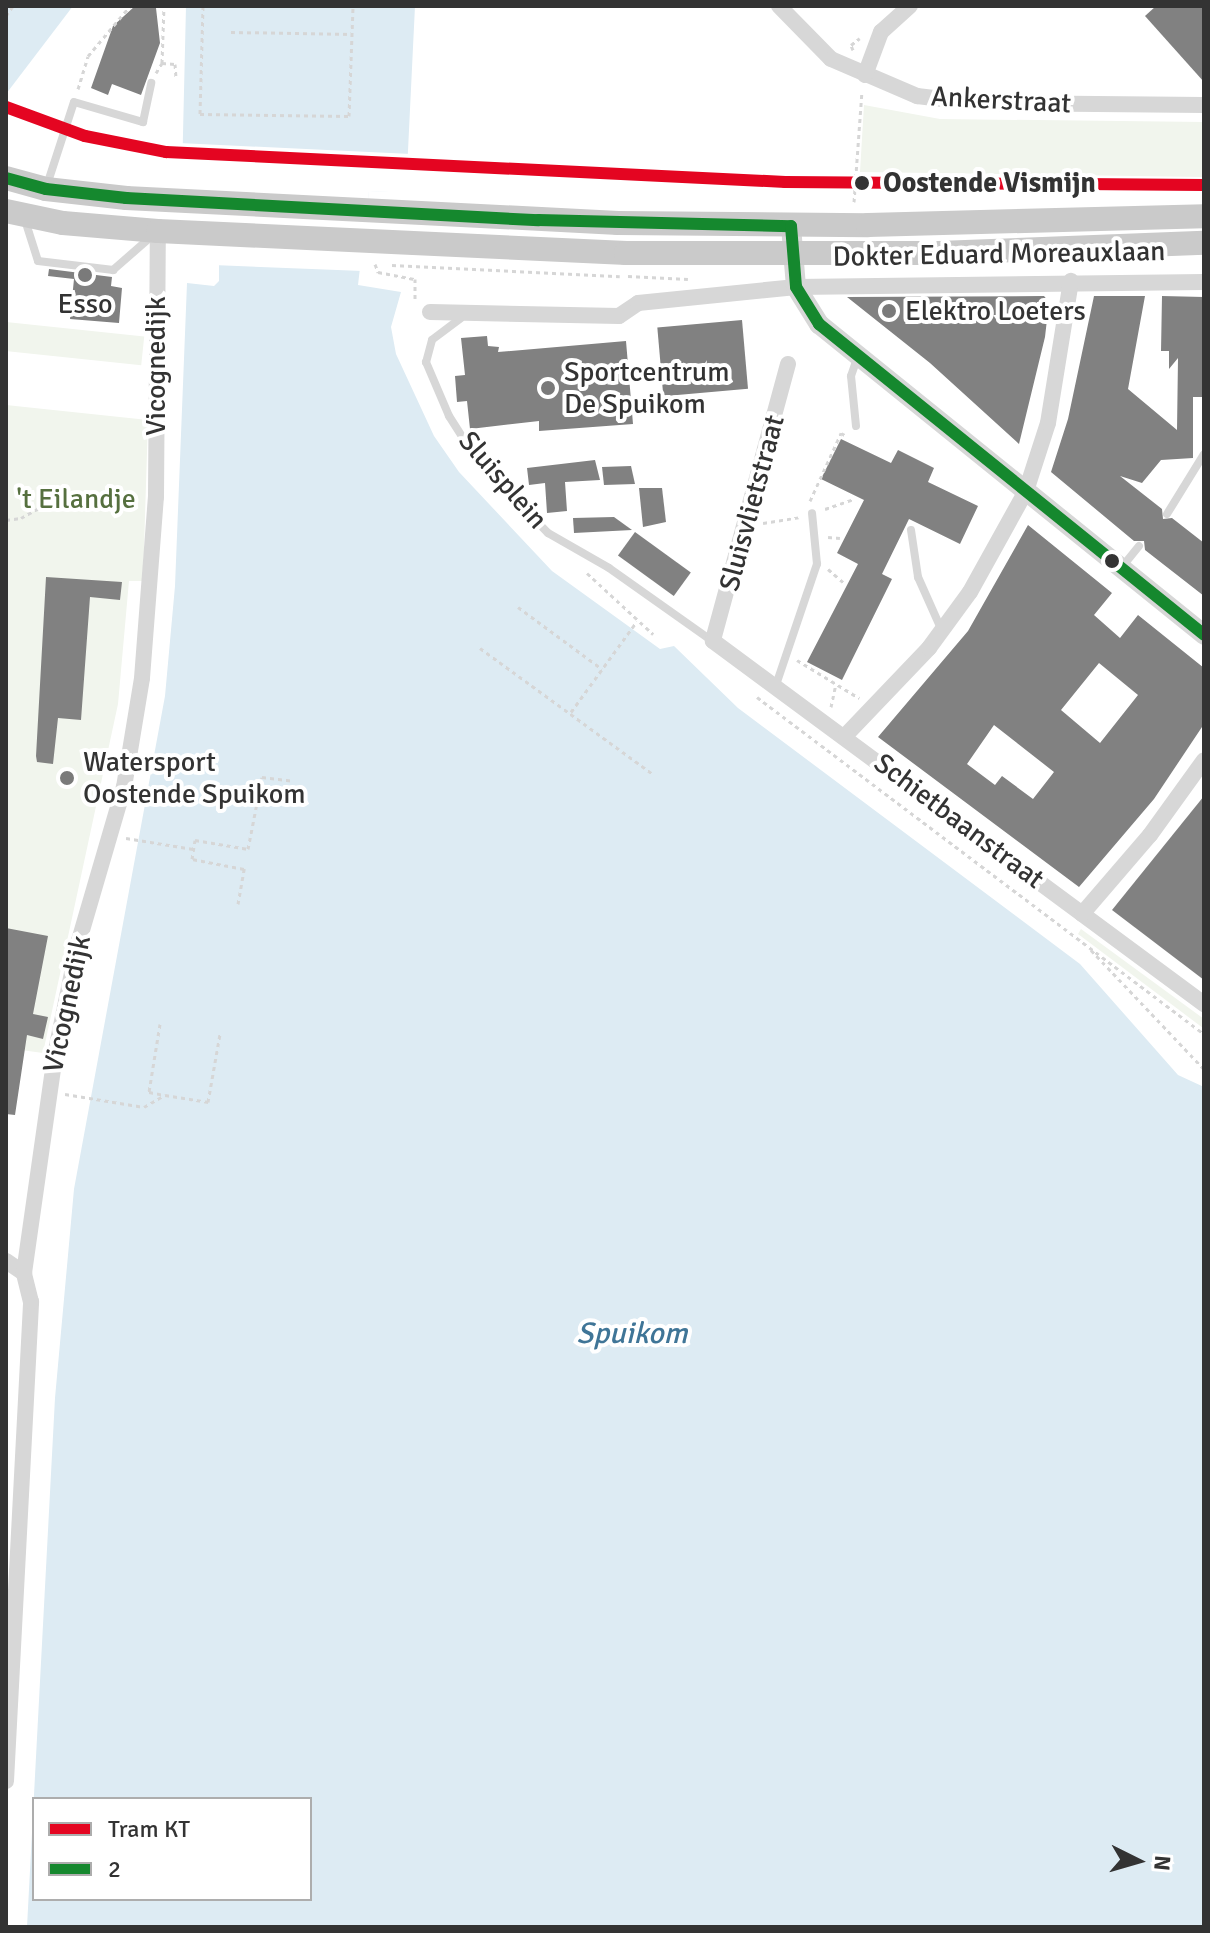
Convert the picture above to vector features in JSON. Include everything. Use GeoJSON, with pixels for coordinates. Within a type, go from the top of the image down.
{"type":"FeatureCollection","features":[{"type":"Feature","properties":{"kind":"main road","name":"Dokter Eduard Moreauxlaan"},"geometry":{"type":"LineString","coordinates":[[8,178],[46,189],[216,202],[368,211],[791,226],[1204,216]]}},
{"type":"Feature","properties":{"kind":"main road","name":"Dokter Eduard Moreauxlaan"},"geometry":{"type":"LineString","coordinates":[[15,213],[371,252],[793,253],[1204,243]]}},
{"type":"Feature","properties":{"kind":"street","name":"Ankerstraat"},"geometry":{"type":"LineString","coordinates":[[779,6],[831,59],[865,75],[942,101],[1204,105]]}},
{"type":"Feature","properties":{"kind":"street"},"geometry":{"type":"LineString","coordinates":[[865,75],[881,32],[910,6]]}},
{"type":"Feature","properties":{"kind":"street"},"geometry":{"type":"LineString","coordinates":[[791,226],[796,287],[819,324],[1204,635]]}},
{"type":"Feature","properties":{"kind":"street","name":"Vicognedijk"},"geometry":{"type":"LineString","coordinates":[[6,1781],[31,1302],[24,1273],[49,1092],[78,944],[124,787],[142,678],[156,497],[158,231]]}},
{"type":"Feature","properties":{"kind":"street"},"geometry":{"type":"LineString","coordinates":[[845,736],[875,708],[942,631],[970,592],[1026,491],[1048,423],[1071,281]]}},
{"type":"Feature","properties":{"kind":"street","name":"Dokter Eduard Moreauxlaan"},"geometry":{"type":"LineString","coordinates":[[796,287],[1071,281],[1204,282]]}},
{"type":"Feature","properties":{"kind":"street"},"geometry":{"type":"LineString","coordinates":[[423,311],[619,316],[638,303],[796,287]]}},
{"type":"Feature","properties":{"kind":"street","name":"Sluisvlietstraat"},"geometry":{"type":"LineString","coordinates":[[713,641],[788,364]]}},
{"type":"Feature","properties":{"kind":"street","name":"Schietbaanstraat"},"geometry":{"type":"LineString","coordinates":[[713,641],[1204,1004]]}},
{"type":"Feature","properties":{"kind":"street"},"geometry":{"type":"LineString","coordinates":[[1082,914],[1150,835],[1204,760]]}},
{"type":"Feature","properties":{"kind":"street"},"geometry":{"type":"LineString","coordinates":[[6,1261],[24,1273]]}},
{"type":"Feature","properties":{"kind":"lane"},"geometry":{"type":"LineString","coordinates":[[46,189],[74,102],[143,122],[151,83]]}},
{"type":"Feature","properties":{"kind":"lane"},"geometry":{"type":"LineString","coordinates":[[15,213],[38,261],[113,270],[158,231]]}},
{"type":"Feature","properties":{"kind":"lane","name":"Sluisplein"},"geometry":{"type":"LineString","coordinates":[[476,313],[442,328],[426,362],[449,416],[477,460],[548,533],[609,568],[713,641]]}},
{"type":"Feature","properties":{"kind":"lane"},"geometry":{"type":"LineString","coordinates":[[856,426],[851,376],[858,355]]}},
{"type":"Feature","properties":{"kind":"lane"},"geometry":{"type":"LineString","coordinates":[[1167,514],[1204,454]]}},
{"type":"Feature","properties":{"kind":"lane"},"geometry":{"type":"LineString","coordinates":[[776,685],[817,564],[812,513]]}},
{"type":"Feature","properties":{"kind":"lane"},"geometry":{"type":"LineString","coordinates":[[911,530],[918,577],[942,631]]}},
{"type":"Feature","properties":{"kind":"lane"},"geometry":{"type":"LineString","coordinates":[[1122,568],[1139,546]]}},
{"type":"Feature","properties":{"kind":"path"},"geometry":{"type":"LineString","coordinates":[[6,16],[13,6]]}},
{"type":"Feature","properties":{"kind":"path"},"geometry":{"type":"LineString","coordinates":[[74,102],[88,56],[130,6]]}},
{"type":"Feature","properties":{"kind":"path"},"geometry":{"type":"LineString","coordinates":[[164,6],[162,63],[175,64],[176,77]]}},
{"type":"Feature","properties":{"kind":"path"},"geometry":{"type":"LineString","coordinates":[[203,6],[200,114],[349,116],[353,7]]}},
{"type":"Feature","properties":{"kind":"path"},"geometry":{"type":"LineString","coordinates":[[231,32],[352,34]]}},
{"type":"Feature","properties":{"kind":"path"},"geometry":{"type":"LineString","coordinates":[[853,208],[865,75]]}},
{"type":"Feature","properties":{"kind":"path"},"geometry":{"type":"LineString","coordinates":[[854,175],[860,175]]}},
{"type":"Feature","properties":{"kind":"path"},"geometry":{"type":"LineString","coordinates":[[371,252],[416,267]]}},
{"type":"Feature","properties":{"kind":"path"},"geometry":{"type":"LineString","coordinates":[[371,252],[378,272],[415,279],[423,311]]}},
{"type":"Feature","properties":{"kind":"path"},"geometry":{"type":"LineString","coordinates":[[810,502],[841,433],[847,436],[856,426]]}},
{"type":"Feature","properties":{"kind":"path"},"geometry":{"type":"LineString","coordinates":[[6,520],[21,518],[68,492],[108,490],[156,497]]}},
{"type":"Feature","properties":{"kind":"path"},"geometry":{"type":"LineString","coordinates":[[581,566],[653,634]]}},
{"type":"Feature","properties":{"kind":"path"},"geometry":{"type":"LineString","coordinates":[[518,607],[602,669]]}},
{"type":"Feature","properties":{"kind":"path"},"geometry":{"type":"LineString","coordinates":[[570,713],[637,621]]}},
{"type":"Feature","properties":{"kind":"path"},"geometry":{"type":"LineString","coordinates":[[480,648],[653,774]]}},
{"type":"Feature","properties":{"kind":"path"},"geometry":{"type":"LineString","coordinates":[[787,654],[875,708]]}},
{"type":"Feature","properties":{"kind":"path"},"geometry":{"type":"LineString","coordinates":[[827,723],[836,684]]}},
{"type":"Feature","properties":{"kind":"path"},"geometry":{"type":"LineString","coordinates":[[752,692],[1204,1034]]}},
{"type":"Feature","properties":{"kind":"path"},"geometry":{"type":"LineString","coordinates":[[238,904],[244,869],[192,859],[195,840],[248,849],[262,777],[293,781]]}},
{"type":"Feature","properties":{"kind":"path"},"geometry":{"type":"LineString","coordinates":[[110,835],[193,849]]}},
{"type":"Feature","properties":{"kind":"path"},"geometry":{"type":"LineString","coordinates":[[1089,948],[1100,966],[1204,1069]]}},
{"type":"Feature","properties":{"kind":"path"},"geometry":{"type":"LineString","coordinates":[[160,1024],[149,1092],[165,1095],[208,1102],[220,1034]]}},
{"type":"Feature","properties":{"kind":"path"},"geometry":{"type":"LineString","coordinates":[[49,1092],[144,1107],[165,1095]]}},
{"type":"Feature","properties":{"kind":"green space"},"geometry":{"type":"Polygon","coordinates":[[[864,105],[940,119],[1204,122],[1204,177],[860,172],[864,105]]]}},
{"type":"Feature","properties":{"kind":"green space"},"geometry":{"type":"Polygon","coordinates":[[[6,322],[144,337],[141,365],[6,351],[6,322]]]}},
{"type":"Feature","properties":{"kind":"green space","name":"'t Eilandje"},"geometry":{"type":"Polygon","coordinates":[[[6,405],[148,420],[143,581],[129,581],[118,704],[43,1053],[6,1048],[6,405]]]}},
{"type":"Feature","properties":{"kind":"green space"},"geometry":{"type":"Polygon","coordinates":[[[1081,929],[1204,1019],[1203,1028],[1078,934],[1081,929]]]}},
{"type":"Feature","properties":{"kind":"water"},"geometry":{"type":"Polygon","coordinates":[[[6,6],[73,6],[6,94],[6,6]]]}},
{"type":"Feature","properties":{"kind":"water","name":"Spuikom"},"geometry":{"type":"Polygon","coordinates":[[[186,6],[415,6],[406,192],[369,191],[358,285],[401,292],[391,327],[396,354],[434,436],[459,472],[552,571],[660,649],[674,646],[738,708],[1080,964],[1178,1075],[1204,1087],[1204,1927],[27,1927],[32,1833],[32,1901],[312,1901],[312,1797],[34,1797],[55,1398],[74,1189],[165,696],[175,586],[187,283],[214,286],[219,281],[219,182],[182,176],[186,6]]]}},
{"type":"Feature","properties":{"kind":"pier"},"geometry":{"type":"Polygon","coordinates":[[[179,143],[411,154],[410,193],[369,191],[363,271],[213,265],[217,184],[179,179],[179,143]]]}},
{"type":"Feature","properties":{"kind":"building"},"geometry":{"type":"Polygon","coordinates":[[[135,6],[156,8],[160,43],[141,95],[112,84],[108,95],[91,88],[113,26],[135,6]]]}},
{"type":"Feature","properties":{"kind":"building"},"geometry":{"type":"Polygon","coordinates":[[[1156,6],[1204,6],[1204,82],[1145,16],[1156,6]]]}},
{"type":"Feature","properties":{"kind":"building"},"geometry":{"type":"Polygon","coordinates":[[[49,269],[112,277],[111,286],[122,288],[119,323],[70,319],[74,279],[48,276],[49,269]]]}},
{"type":"Feature","properties":{"kind":"building"},"geometry":{"type":"Polygon","coordinates":[[[1044,296],[1049,302],[1045,337],[1019,444],[930,363],[847,297],[1044,296]]]}},
{"type":"Feature","properties":{"kind":"building"},"geometry":{"type":"Polygon","coordinates":[[[1094,296],[1145,296],[1128,389],[1177,430],[1178,358],[1169,369],[1169,351],[1161,351],[1162,296],[1204,297],[1204,397],[1193,397],[1193,458],[1161,460],[1142,483],[1120,476],[1162,509],[1163,519],[1172,518],[1204,543],[1204,596],[1145,550],[1144,541],[1134,541],[1051,472],[1068,419],[1094,296]]]}},
{"type":"Feature","properties":{"kind":"building"},"geometry":{"type":"Polygon","coordinates":[[[742,320],[748,389],[663,396],[657,327],[742,320]]]}},
{"type":"Feature","properties":{"kind":"building","name":"Sportcentrum De Spuikom"},"geometry":{"type":"Polygon","coordinates":[[[487,336],[488,346],[499,347],[498,352],[626,341],[633,424],[539,431],[539,421],[470,429],[467,401],[457,402],[455,376],[465,375],[461,338],[487,336]]]}},
{"type":"Feature","properties":{"kind":"building"},"geometry":{"type":"Polygon","coordinates":[[[841,439],[891,463],[898,450],[934,468],[928,482],[978,506],[960,544],[909,519],[882,574],[892,579],[842,680],[807,662],[858,564],[837,553],[864,500],[821,479],[841,439]]]}},
{"type":"Feature","properties":{"kind":"building"},"geometry":{"type":"Polygon","coordinates":[[[595,460],[600,480],[565,482],[567,511],[547,513],[545,483],[529,485],[527,468],[595,460]]]}},
{"type":"Feature","properties":{"kind":"building"},"geometry":{"type":"Polygon","coordinates":[[[631,466],[635,484],[604,485],[602,467],[631,466]]]}},
{"type":"Feature","properties":{"kind":"building"},"geometry":{"type":"Polygon","coordinates":[[[639,488],[662,488],[666,522],[643,527],[639,488]]]}},
{"type":"Feature","properties":{"kind":"building"},"geometry":{"type":"Polygon","coordinates":[[[614,517],[632,530],[574,533],[573,518],[614,517]]]}},
{"type":"Feature","properties":{"kind":"building"},"geometry":{"type":"Polygon","coordinates":[[[1028,525],[1112,593],[1094,615],[1120,638],[1138,615],[1204,668],[1204,724],[1154,799],[1079,887],[878,737],[968,631],[1028,525]],[[1099,663],[1061,710],[1100,743],[1138,695],[1099,663]],[[994,725],[967,764],[995,785],[1002,776],[1033,799],[1054,772],[994,725]]]}},
{"type":"Feature","properties":{"kind":"building"},"geometry":{"type":"Polygon","coordinates":[[[635,532],[691,573],[674,596],[618,555],[635,532]]]}},
{"type":"Feature","properties":{"kind":"building"},"geometry":{"type":"Polygon","coordinates":[[[46,577],[122,582],[120,600],[90,597],[81,720],[58,718],[53,764],[37,762],[36,756],[46,577]]]}},
{"type":"Feature","properties":{"kind":"building"},"geometry":{"type":"Polygon","coordinates":[[[1204,796],[1204,980],[1112,910],[1204,796]]]}},
{"type":"Feature","properties":{"kind":"building"},"geometry":{"type":"Polygon","coordinates":[[[6,928],[48,936],[33,1014],[48,1017],[43,1039],[27,1035],[15,1115],[6,1114],[6,928]]]}},
{"type":"Feature","properties":{"kind":"tram line","name":"KT"},"geometry":{"type":"LineString","coordinates":[[6,107],[85,136],[166,152],[785,182],[1204,185]]}},
{"type":"Feature","properties":{"kind":"transit line","name":"2"},"geometry":{"type":"LineString","coordinates":[[6,178],[46,189],[126,198],[538,220],[791,226],[796,287],[819,324],[1204,635]]}},
{"type":"Feature","properties":{"kind":"place","name":"Oostende Vismijn"},"geometry":{"type":"Point","coordinates":[862,183]}},
{"type":"Feature","properties":{"kind":"place","name":"Esso"},"geometry":{"type":"Point","coordinates":[85,275]}},
{"type":"Feature","properties":{"kind":"place","name":"Elektro Loeters"},"geometry":{"type":"Point","coordinates":[889,311]}},
{"type":"Feature","properties":{"kind":"place","name":"Sportcentrum De Spuikom"},"geometry":{"type":"Point","coordinates":[548,388]}},
{"type":"Feature","properties":{"kind":"place","name":"Watersport Oostende Spuikom"},"geometry":{"type":"Point","coordinates":[67,778]}}]}
